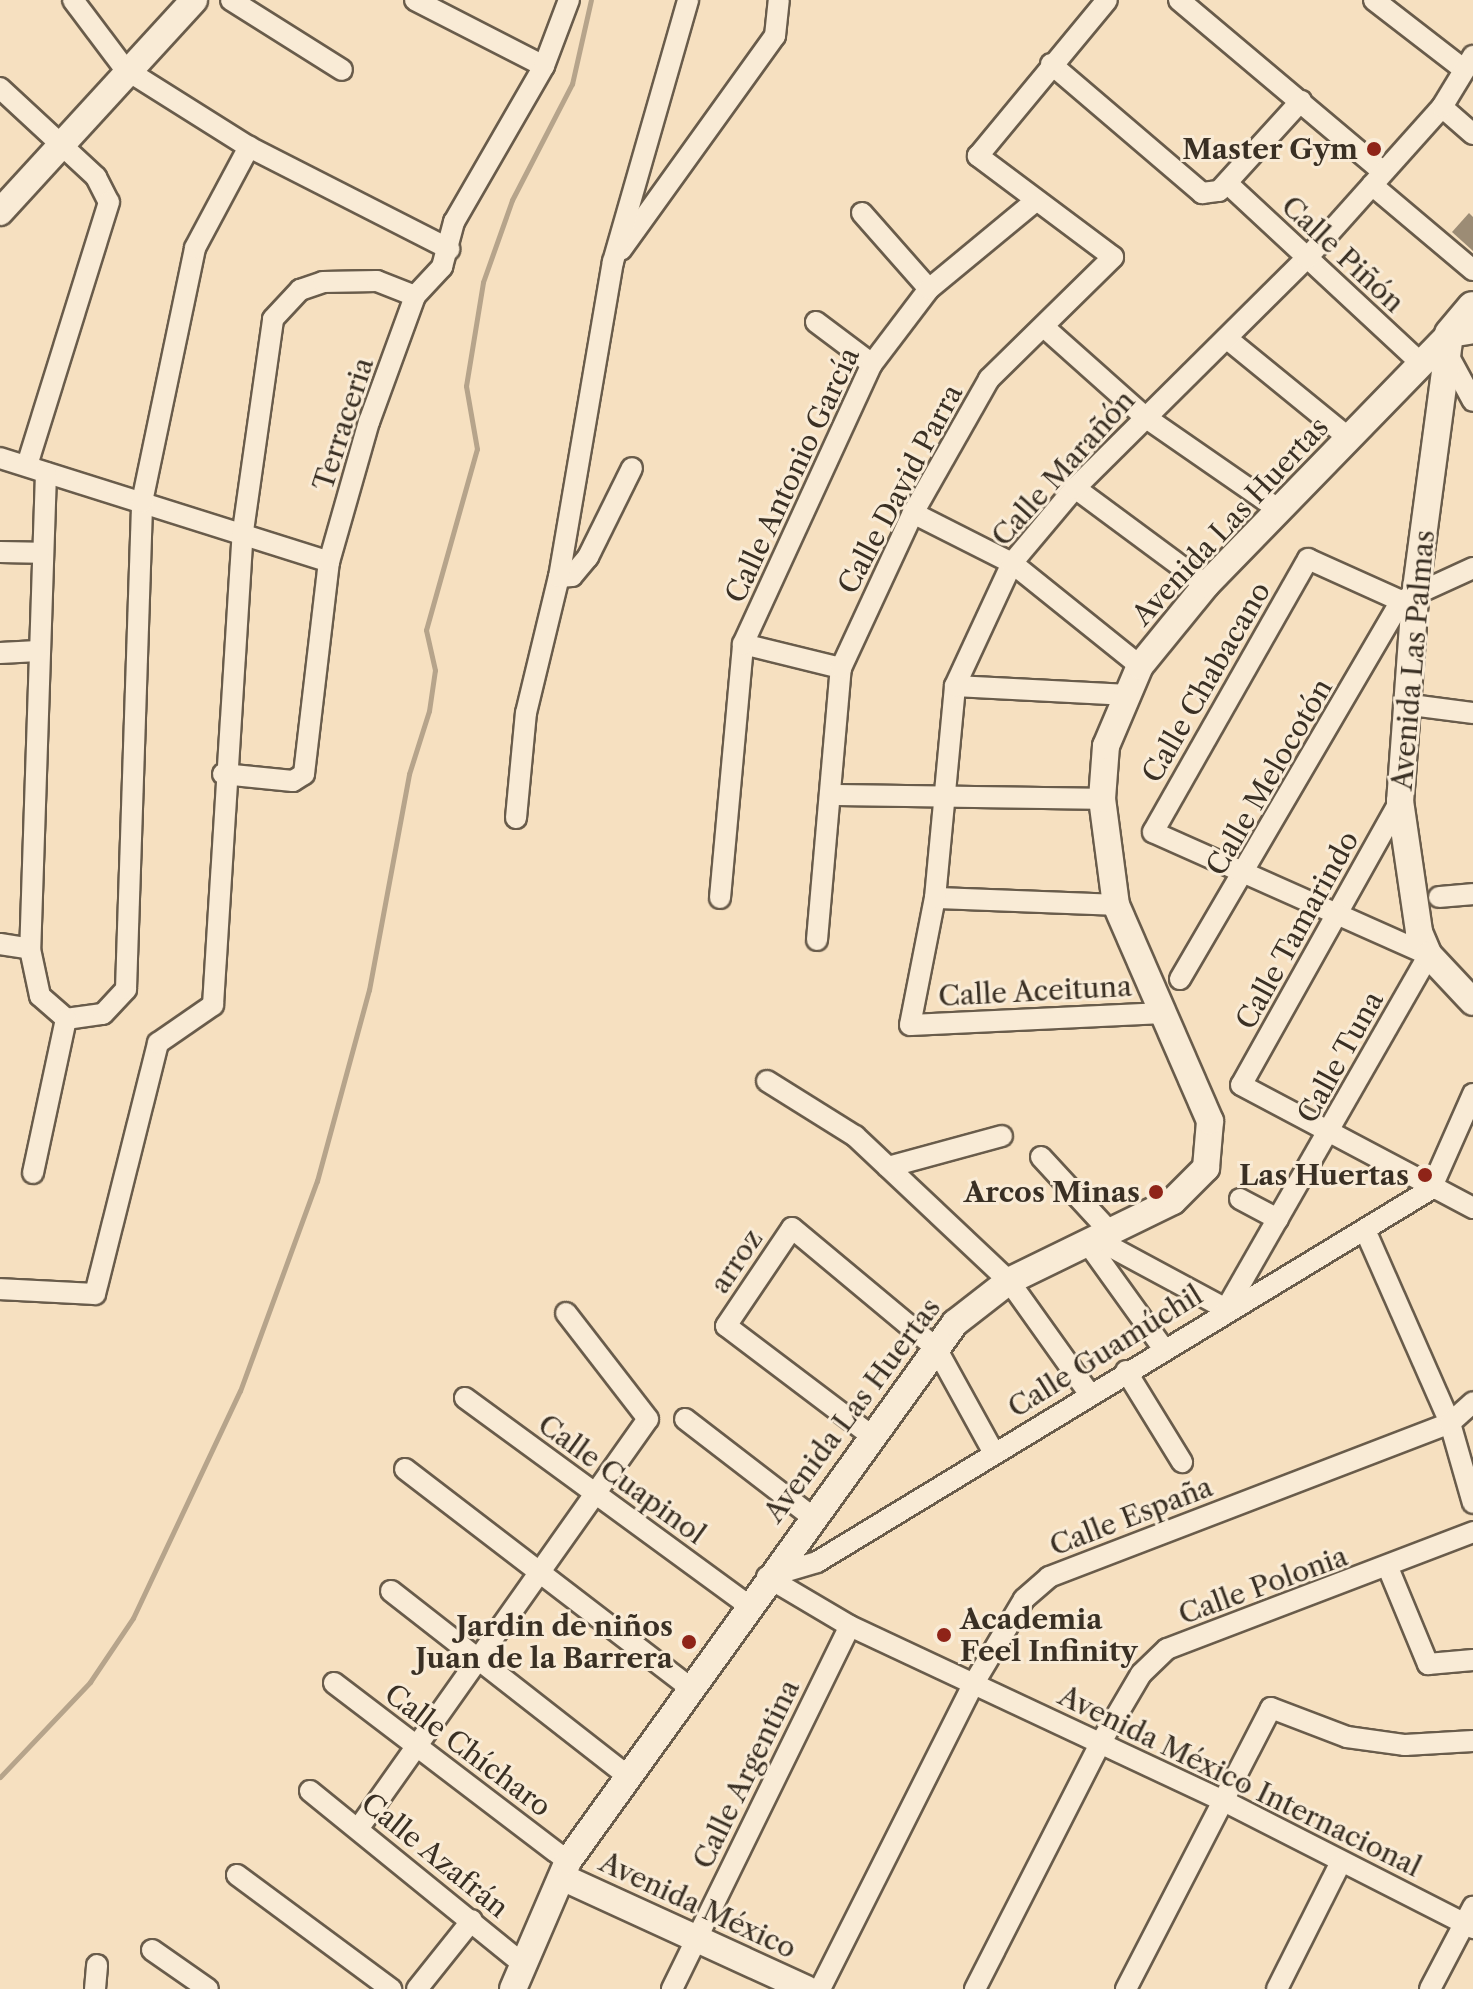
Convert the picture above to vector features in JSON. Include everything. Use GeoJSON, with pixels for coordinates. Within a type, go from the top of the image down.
{"type":"FeatureCollection","features":[{"type":"Feature","properties":{"kind":"main road"},"geometry":{"type":"LineString","coordinates":[[1457,340],[1473,307]]}},
{"type":"Feature","properties":{"kind":"street"},"geometry":{"type":"LineString","coordinates":[[73,0],[125,69],[249,147],[449,249]]}},
{"type":"Feature","properties":{"kind":"street"},"geometry":{"type":"LineString","coordinates":[[0,212],[64,149],[125,69],[194,0]]}},
{"type":"Feature","properties":{"kind":"street"},"geometry":{"type":"LineString","coordinates":[[231,0],[342,70]]}},
{"type":"Feature","properties":{"kind":"street"},"geometry":{"type":"LineString","coordinates":[[415,0],[544,66]]}},
{"type":"Feature","properties":{"kind":"street","name":"Terraceria"},"geometry":{"type":"LineString","coordinates":[[223,774],[293,781],[304,774],[329,562],[415,296],[449,249],[454,222],[544,66],[569,0]]}},
{"type":"Feature","properties":{"kind":"street"},"geometry":{"type":"LineString","coordinates":[[516,818],[526,713],[559,577],[613,262],[688,0]]}},
{"type":"Feature","properties":{"kind":"street"},"geometry":{"type":"LineString","coordinates":[[613,262],[775,36],[779,0]]}},
{"type":"Feature","properties":{"kind":"street"},"geometry":{"type":"LineString","coordinates":[[1034,202],[978,156],[1107,0]]}},
{"type":"Feature","properties":{"kind":"street"},"geometry":{"type":"LineString","coordinates":[[1179,0],[1301,101],[1473,270]]}},
{"type":"Feature","properties":{"kind":"street"},"geometry":{"type":"LineString","coordinates":[[1374,0],[1467,62]]}},
{"type":"Feature","properties":{"kind":"street","name":"Calle Marañón"},"geometry":{"type":"LineString","coordinates":[[910,1025],[935,898],[955,686],[1012,563],[1075,488],[1145,417],[1230,341],[1307,258],[1442,107],[1467,62]]}},
{"type":"Feature","properties":{"kind":"street","name":"Calle Piñón"},"geometry":{"type":"LineString","coordinates":[[1051,64],[1307,258],[1423,365]]}},
{"type":"Feature","properties":{"kind":"street"},"geometry":{"type":"LineString","coordinates":[[0,88],[106,191],[109,214],[37,469],[38,651],[30,949],[40,996],[66,1019],[103,1014],[126,989],[142,502],[195,248],[249,147]]}},
{"type":"Feature","properties":{"kind":"street"},"geometry":{"type":"LineString","coordinates":[[1218,189],[1301,101]]}},
{"type":"Feature","properties":{"kind":"street"},"geometry":{"type":"LineString","coordinates":[[1442,107],[1473,134]]}},
{"type":"Feature","properties":{"kind":"street","name":"Calle David Parra"},"geometry":{"type":"LineString","coordinates":[[817,940],[841,668],[913,513],[989,379],[1113,257],[1034,202]]}},
{"type":"Feature","properties":{"kind":"street","name":"Calle Antonio García"},"geometry":{"type":"LineString","coordinates":[[720,898],[743,644],[872,364],[929,289],[1034,202]]}},
{"type":"Feature","properties":{"kind":"street"},"geometry":{"type":"LineString","coordinates":[[862,213],[929,289]]}},
{"type":"Feature","properties":{"kind":"street"},"geometry":{"type":"LineString","coordinates":[[0,1289],[95,1294],[158,1043],[213,1005],[223,774],[242,538],[255,403],[273,319],[285,301],[300,290],[348,279],[415,296]]}},
{"type":"Feature","properties":{"kind":"street"},"geometry":{"type":"LineString","coordinates":[[816,322],[872,364]]}},
{"type":"Feature","properties":{"kind":"street"},"geometry":{"type":"LineString","coordinates":[[1044,327],[1145,417],[1278,509]]}},
{"type":"Feature","properties":{"kind":"street"},"geometry":{"type":"LineString","coordinates":[[1457,340],[1473,401]]}},
{"type":"Feature","properties":{"kind":"street","name":"Avenida Las Huertas"},"geometry":{"type":"LineString","coordinates":[[513,1989],[566,1870],[628,1776],[869,1434],[967,1309],[1009,1281],[1100,1240],[1187,1190],[1210,1152],[1210,1121],[1116,905],[1102,799],[1106,746],[1124,695],[1140,666],[1206,585],[1423,365],[1457,340]]}},
{"type":"Feature","properties":{"kind":"street","name":"Avenida Las Palmas"},"geometry":{"type":"LineString","coordinates":[[1457,340],[1408,600],[1400,801],[1411,904],[1429,955],[1473,1002]]}},
{"type":"Feature","properties":{"kind":"street"},"geometry":{"type":"LineString","coordinates":[[1230,341],[1350,439]]}},
{"type":"Feature","properties":{"kind":"street"},"geometry":{"type":"LineString","coordinates":[[0,458],[142,502],[242,538],[329,562]]}},
{"type":"Feature","properties":{"kind":"street"},"geometry":{"type":"LineString","coordinates":[[559,577],[572,576],[588,557],[632,468]]}},
{"type":"Feature","properties":{"kind":"street"},"geometry":{"type":"LineString","coordinates":[[1075,488],[1206,585]]}},
{"type":"Feature","properties":{"kind":"street"},"geometry":{"type":"LineString","coordinates":[[913,513],[1012,563],[1140,666]]}},
{"type":"Feature","properties":{"kind":"street"},"geometry":{"type":"LineString","coordinates":[[0,552],[39,553]]}},
{"type":"Feature","properties":{"kind":"street","name":"Calle Chabacano"},"geometry":{"type":"LineString","coordinates":[[1245,878],[1153,832],[1308,559],[1408,600]]}},
{"type":"Feature","properties":{"kind":"street"},"geometry":{"type":"LineString","coordinates":[[1408,600],[1473,568]]}},
{"type":"Feature","properties":{"kind":"street","name":"Calle Melocotón"},"geometry":{"type":"LineString","coordinates":[[1180,979],[1245,878],[1408,600]]}},
{"type":"Feature","properties":{"kind":"street"},"geometry":{"type":"LineString","coordinates":[[743,644],[841,668]]}},
{"type":"Feature","properties":{"kind":"street"},"geometry":{"type":"LineString","coordinates":[[0,653],[38,651]]}},
{"type":"Feature","properties":{"kind":"street"},"geometry":{"type":"LineString","coordinates":[[955,686],[1124,695]]}},
{"type":"Feature","properties":{"kind":"street"},"geometry":{"type":"LineString","coordinates":[[1404,704],[1473,713]]}},
{"type":"Feature","properties":{"kind":"street"},"geometry":{"type":"LineString","coordinates":[[830,795],[1102,799]]}},
{"type":"Feature","properties":{"kind":"street","name":"Calle Tamarindo"},"geometry":{"type":"LineString","coordinates":[[1329,1135],[1241,1085],[1339,920],[1400,801]]}},
{"type":"Feature","properties":{"kind":"street"},"geometry":{"type":"LineString","coordinates":[[1245,878],[1339,920],[1429,955]]}},
{"type":"Feature","properties":{"kind":"street"},"geometry":{"type":"LineString","coordinates":[[1439,897],[1473,894]]}},
{"type":"Feature","properties":{"kind":"street"},"geometry":{"type":"LineString","coordinates":[[935,898],[1116,905]]}},
{"type":"Feature","properties":{"kind":"street"},"geometry":{"type":"LineString","coordinates":[[0,944],[30,949]]}},
{"type":"Feature","properties":{"kind":"street","name":"Calle Tuna"},"geometry":{"type":"LineString","coordinates":[[1226,1309],[1329,1135],[1429,955]]}},
{"type":"Feature","properties":{"kind":"street","name":"Calle Aceituna"},"geometry":{"type":"LineString","coordinates":[[910,1025],[1164,1013]]}},
{"type":"Feature","properties":{"kind":"street"},"geometry":{"type":"LineString","coordinates":[[33,1173],[66,1019]]}},
{"type":"Feature","properties":{"kind":"street"},"geometry":{"type":"LineString","coordinates":[[767,1081],[855,1136],[1009,1281],[1089,1393]]}},
{"type":"Feature","properties":{"kind":"street"},"geometry":{"type":"LineString","coordinates":[[1431,1189],[1473,1094]]}},
{"type":"Feature","properties":{"kind":"street"},"geometry":{"type":"LineString","coordinates":[[1329,1135],[1473,1208]]}},
{"type":"Feature","properties":{"kind":"street"},"geometry":{"type":"LineString","coordinates":[[888,1167],[1002,1136]]}},
{"type":"Feature","properties":{"kind":"street"},"geometry":{"type":"LineString","coordinates":[[1041,1157],[1100,1240],[1163,1348]]}},
{"type":"Feature","properties":{"kind":"street","name":"Calle Guamúchil"},"geometry":{"type":"LineString","coordinates":[[767,1577],[817,1562],[1226,1309],[1431,1189]]}},
{"type":"Feature","properties":{"kind":"street"},"geometry":{"type":"LineString","coordinates":[[1240,1199],[1278,1219]]}},
{"type":"Feature","properties":{"kind":"street","name":"arroz"},"geometry":{"type":"LineString","coordinates":[[869,1434],[726,1326],[792,1228],[936,1348]]}},
{"type":"Feature","properties":{"kind":"street"},"geometry":{"type":"LineString","coordinates":[[1365,1230],[1450,1423],[1473,1503]]}},
{"type":"Feature","properties":{"kind":"street"},"geometry":{"type":"LineString","coordinates":[[1100,1240],[1226,1309]]}},
{"type":"Feature","properties":{"kind":"street"},"geometry":{"type":"LineString","coordinates":[[358,1829],[648,1419],[566,1313]]}},
{"type":"Feature","properties":{"kind":"street"},"geometry":{"type":"LineString","coordinates":[[936,1348],[994,1453]]}},
{"type":"Feature","properties":{"kind":"street"},"geometry":{"type":"LineString","coordinates":[[1126,1371],[1182,1462]]}},
{"type":"Feature","properties":{"kind":"street","name":"Calle Cuapinol"},"geometry":{"type":"LineString","coordinates":[[465,1398],[748,1605]]}},
{"type":"Feature","properties":{"kind":"street"},"geometry":{"type":"LineString","coordinates":[[1450,1423],[1473,1402]]}},
{"type":"Feature","properties":{"kind":"street"},"geometry":{"type":"LineString","coordinates":[[685,1419],[811,1516]]}},
{"type":"Feature","properties":{"kind":"street","name":"Calle España"},"geometry":{"type":"LineString","coordinates":[[820,1989],[974,1683],[1024,1599],[1049,1577],[1450,1423]]}},
{"type":"Feature","properties":{"kind":"street"},"geometry":{"type":"LineString","coordinates":[[405,1469],[690,1688]]}},
{"type":"Feature","properties":{"kind":"street","name":"Calle Polonia"},"geometry":{"type":"LineString","coordinates":[[975,1989],[1101,1742],[1141,1674],[1167,1649],[1389,1570],[1473,1532]]}},
{"type":"Feature","properties":{"kind":"street"},"geometry":{"type":"LineString","coordinates":[[1389,1570],[1428,1664],[1473,1660]]}},
{"type":"Feature","properties":{"kind":"street","name":"Avenida México Internacional"},"geometry":{"type":"LineString","coordinates":[[767,1577],[850,1626],[1224,1801],[1341,1862],[1470,1920]]}},
{"type":"Feature","properties":{"kind":"street"},"geometry":{"type":"LineString","coordinates":[[391,1591],[478,1662],[628,1776]]}},
{"type":"Feature","properties":{"kind":"street","name":"Calle Argentina"},"geometry":{"type":"LineString","coordinates":[[672,1989],[850,1626]]}},
{"type":"Feature","properties":{"kind":"street","name":"Calle Chícharo"},"geometry":{"type":"LineString","coordinates":[[334,1683],[417,1746],[566,1870]]}},
{"type":"Feature","properties":{"kind":"street"},"geometry":{"type":"LineString","coordinates":[[1126,1989],[1271,1708],[1347,1737],[1405,1745],[1473,1741]]}},
{"type":"Feature","properties":{"kind":"street","name":"Calle Azafrán"},"geometry":{"type":"LineString","coordinates":[[310,1791],[523,1964]]}},
{"type":"Feature","properties":{"kind":"street"},"geometry":{"type":"LineString","coordinates":[[1277,1989],[1341,1862]]}},
{"type":"Feature","properties":{"kind":"street","name":"Avenida México"},"geometry":{"type":"LineString","coordinates":[[566,1870],[694,1943],[806,1989]]}},
{"type":"Feature","properties":{"kind":"street"},"geometry":{"type":"LineString","coordinates":[[237,1875],[391,1989]]}},
{"type":"Feature","properties":{"kind":"street"},"geometry":{"type":"LineString","coordinates":[[417,1989],[472,1920]]}},
{"type":"Feature","properties":{"kind":"street"},"geometry":{"type":"LineString","coordinates":[[1430,1989],[1470,1920]]}},
{"type":"Feature","properties":{"kind":"street"},"geometry":{"type":"LineString","coordinates":[[152,1950],[208,1989]]}},
{"type":"Feature","properties":{"kind":"street"},"geometry":{"type":"LineString","coordinates":[[95,1989],[97,1965]]}},
{"type":"Feature","properties":{"kind":"building"},"geometry":{"type":"Polygon","coordinates":[[[1469,213],[1473,217],[1473,251],[1452,232],[1469,213]]]}},
{"type":"Feature","properties":{"kind":"waterway"},"geometry":{"type":"LineString","coordinates":[[0,1777],[90,1682],[133,1618],[240,1391],[317,1181],[369,990],[409,774],[429,711],[435,670],[426,630],[477,449],[466,386],[483,282],[512,200],[572,84],[591,0]]}},
{"type":"Feature","properties":{"kind":"place","name":"Master Gym"},"geometry":{"type":"Point","coordinates":[1374,149]}},
{"type":"Feature","properties":{"kind":"place","name":"Las Huertas"},"geometry":{"type":"Point","coordinates":[1425,1175]}},
{"type":"Feature","properties":{"kind":"place","name":"Arcos Minas"},"geometry":{"type":"Point","coordinates":[1156,1192]}},
{"type":"Feature","properties":{"kind":"place","name":"Academia Feel Infinity"},"geometry":{"type":"Point","coordinates":[944,1635]}},
{"type":"Feature","properties":{"kind":"place","name":"Jardin de niños Juan de la Barrera"},"geometry":{"type":"Point","coordinates":[689,1642]}}]}
